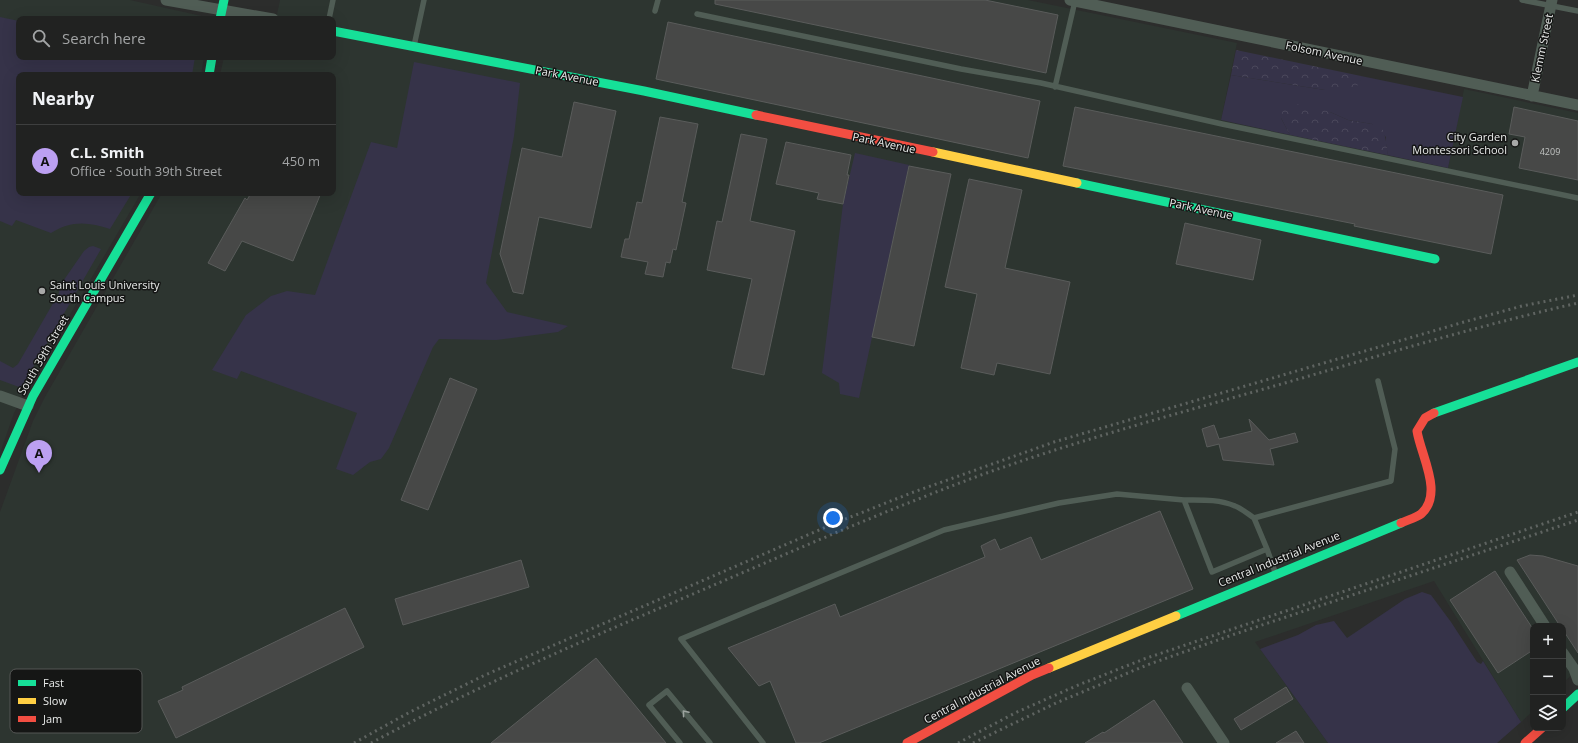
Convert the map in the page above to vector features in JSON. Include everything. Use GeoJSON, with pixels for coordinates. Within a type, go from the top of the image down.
{"type":"FeatureCollection","features":[{"type":"Feature","properties":{"kind":"street"},"geometry":{"type":"LineString","coordinates":[[166,0],[258,16]]}},
{"type":"Feature","properties":{"kind":"street","name":"Folsom Avenue"},"geometry":{"type":"LineString","coordinates":[[1074,0],[1578,105]]}},
{"type":"Feature","properties":{"kind":"street","name":"Klemm Street"},"geometry":{"type":"LineString","coordinates":[[1532,96],[1552,3]]}},
{"type":"Feature","properties":{"kind":"street","name":"Park Avenue"},"geometry":{"type":"LineString","coordinates":[[336,32],[644,91],[1435,259]]}},
{"type":"Feature","properties":{"kind":"street"},"geometry":{"type":"LineString","coordinates":[[209,72],[211,60]]}},
{"type":"Feature","properties":{"kind":"street","name":"South 39th Street"},"geometry":{"type":"LineString","coordinates":[[0,470],[28,406],[149,196]]}},
{"type":"Feature","properties":{"kind":"street","name":"Central Industrial Avenue"},"geometry":{"type":"LineString","coordinates":[[907,743],[1032,674],[1420,514],[1428,506],[1431,496],[1431,482],[1419,444],[1417,431],[1425,418],[1438,410],[1578,362]]}},
{"type":"Feature","properties":{"kind":"street"},"geometry":{"type":"LineString","coordinates":[[0,396],[28,406]]}},
{"type":"Feature","properties":{"kind":"street"},"geometry":{"type":"LineString","coordinates":[[1510,572],[1544,623]]}},
{"type":"Feature","properties":{"kind":"street"},"geometry":{"type":"LineString","coordinates":[[1566,657],[1574,669],[1578,680]]}},
{"type":"Feature","properties":{"kind":"street"},"geometry":{"type":"LineString","coordinates":[[1186,688],[1224,743]]}},
{"type":"Feature","properties":{"kind":"street"},"geometry":{"type":"LineString","coordinates":[[1566,705],[1578,694]]}},
{"type":"Feature","properties":{"kind":"street"},"geometry":{"type":"LineString","coordinates":[[1525,743],[1539,731]]}},
{"type":"Feature","properties":{"kind":"lane"},"geometry":{"type":"LineString","coordinates":[[330,16],[333,0]]}},
{"type":"Feature","properties":{"kind":"lane"},"geometry":{"type":"LineString","coordinates":[[414,47],[424,0]]}},
{"type":"Feature","properties":{"kind":"lane"},"geometry":{"type":"LineString","coordinates":[[655,11],[658,0]]}},
{"type":"Feature","properties":{"kind":"lane"},"geometry":{"type":"LineString","coordinates":[[1055,87],[1074,0]]}},
{"type":"Feature","properties":{"kind":"lane"},"geometry":{"type":"LineString","coordinates":[[1522,0],[1552,3],[1578,11]]}},
{"type":"Feature","properties":{"kind":"lane"},"geometry":{"type":"LineString","coordinates":[[697,14],[1055,87],[1222,124],[1578,198]]}},
{"type":"Feature","properties":{"kind":"lane"},"geometry":{"type":"LineString","coordinates":[[1254,518],[1391,481],[1395,450],[1378,381]]}},
{"type":"Feature","properties":{"kind":"lane"},"geometry":{"type":"LineString","coordinates":[[763,743],[681,639],[944,530],[1059,503],[1117,494],[1220,502],[1235,506],[1254,518],[1276,574]]}},
{"type":"Feature","properties":{"kind":"lane"},"geometry":{"type":"LineString","coordinates":[[1184,500],[1212,572],[1267,549]]}},
{"type":"Feature","properties":{"kind":"lane"},"geometry":{"type":"LineString","coordinates":[[680,743],[649,705],[667,691],[710,743]]}},
{"type":"Feature","properties":{"kind":"shaded area","name":"Saint Louis University South Campus"},"geometry":{"type":"Polygon","coordinates":[[[0,0],[130,0],[202,16],[16,16],[16,60],[204,60],[202,72],[16,72],[16,196],[139,196],[26,390],[14,413],[0,453],[0,0]]]}},
{"type":"Feature","properties":{"kind":"shaded area"},"geometry":{"type":"Polygon","coordinates":[[[280,0],[1028,0],[1237,43],[1221,120],[1448,168],[1464,89],[1578,113],[1578,669],[1566,680],[1566,623],[1530,623],[1530,714],[1521,722],[1434,581],[1255,642],[1328,743],[0,743],[0,512],[33,421],[45,397],[160,196],[336,196],[336,72],[221,72],[223,60],[336,60],[336,16],[277,16],[280,0]]]}},
{"type":"Feature","properties":{"kind":"green space"},"geometry":{"type":"Polygon","coordinates":[[[0,17],[16,20],[16,60],[194,60],[192,72],[16,72],[16,196],[130,196],[110,229],[95,225],[73,224],[51,233],[16,220],[12,226],[0,221],[0,17]]]}},
{"type":"Feature","properties":{"kind":"green space"},"geometry":{"type":"Polygon","coordinates":[[[1236,50],[1361,76],[1361,80],[1357,86],[1347,91],[1325,90],[1231,75],[1236,50]]]}},
{"type":"Feature","properties":{"kind":"green space"},"geometry":{"type":"Polygon","coordinates":[[[414,62],[520,83],[514,136],[486,283],[507,312],[568,326],[558,332],[496,340],[439,339],[433,347],[389,448],[381,459],[370,462],[353,475],[336,469],[357,413],[241,371],[237,379],[212,370],[246,315],[271,296],[287,291],[315,295],[371,142],[397,148],[414,62]]]}},
{"type":"Feature","properties":{"kind":"green space"},"geometry":{"type":"Polygon","coordinates":[[[1231,75],[1325,90],[1361,80],[1361,76],[1463,97],[1448,168],[1387,155],[1386,137],[1372,124],[1348,120],[1330,112],[1281,118],[1290,135],[1221,120],[1231,75]]]}},
{"type":"Feature","properties":{"kind":"green space"},"geometry":{"type":"Polygon","coordinates":[[[1303,104],[1330,112],[1348,120],[1372,124],[1383,130],[1387,155],[1290,135],[1281,118],[1283,108],[1303,104]]]}},
{"type":"Feature","properties":{"kind":"green space"},"geometry":{"type":"Polygon","coordinates":[[[855,153],[909,165],[859,398],[840,394],[839,383],[822,373],[843,204],[855,153]]]}},
{"type":"Feature","properties":{"kind":"green space"},"geometry":{"type":"Polygon","coordinates":[[[93,246],[101,249],[23,385],[19,387],[0,380],[0,361],[13,368],[18,364],[59,293],[59,287],[84,251],[93,246]]]}},
{"type":"Feature","properties":{"kind":"green space"},"geometry":{"type":"Polygon","coordinates":[[[1422,592],[1431,595],[1451,622],[1477,662],[1481,664],[1483,661],[1521,722],[1497,743],[1328,743],[1260,649],[1298,635],[1316,625],[1334,621],[1347,638],[1405,599],[1422,592]]]}},
{"type":"Feature","properties":{"kind":"building"},"geometry":{"type":"Polygon","coordinates":[[[715,0],[985,0],[1058,15],[1046,73],[715,4],[715,0]]]}},
{"type":"Feature","properties":{"kind":"building"},"geometry":{"type":"Polygon","coordinates":[[[668,22],[1040,101],[1028,158],[656,79],[668,22]]]}},
{"type":"Feature","properties":{"kind":"building"},"geometry":{"type":"Polygon","coordinates":[[[574,102],[616,111],[591,228],[539,217],[523,294],[513,292],[500,254],[522,148],[562,157],[574,102]]]}},
{"type":"Feature","properties":{"kind":"building"},"geometry":{"type":"Polygon","coordinates":[[[1075,107],[1503,195],[1491,254],[1354,226],[1355,224],[1063,166],[1075,107]]]}},
{"type":"Feature","properties":{"kind":"building"},"geometry":{"type":"Polygon","coordinates":[[[1514,107],[1578,121],[1578,180],[1519,168],[1525,137],[1509,134],[1514,107]]]}},
{"type":"Feature","properties":{"kind":"building"},"geometry":{"type":"Polygon","coordinates":[[[660,117],[698,124],[682,202],[686,203],[676,250],[673,249],[670,263],[666,262],[663,277],[645,274],[648,262],[621,257],[625,239],[629,239],[637,202],[642,203],[660,117]]]}},
{"type":"Feature","properties":{"kind":"building"},"geometry":{"type":"Polygon","coordinates":[[[741,134],[767,139],[750,221],[795,231],[764,375],[732,368],[752,279],[707,270],[717,221],[722,222],[741,134]]]}},
{"type":"Feature","properties":{"kind":"building"},"geometry":{"type":"Polygon","coordinates":[[[786,142],[851,155],[847,175],[849,175],[843,204],[817,199],[819,193],[776,184],[786,142]]]}},
{"type":"Feature","properties":{"kind":"building"},"geometry":{"type":"Polygon","coordinates":[[[909,166],[951,174],[914,346],[872,337],[909,166]]]}},
{"type":"Feature","properties":{"kind":"building"},"geometry":{"type":"Polygon","coordinates":[[[969,179],[1022,190],[1005,268],[1070,282],[1050,374],[997,363],[994,375],[961,368],[977,294],[945,287],[969,179]]]}},
{"type":"Feature","properties":{"kind":"building"},"geometry":{"type":"Polygon","coordinates":[[[249,196],[320,196],[293,261],[242,241],[225,271],[208,263],[245,198],[247,200],[249,196]]]}},
{"type":"Feature","properties":{"kind":"building"},"geometry":{"type":"Polygon","coordinates":[[[1185,223],[1261,240],[1253,280],[1176,264],[1185,223]]]}},
{"type":"Feature","properties":{"kind":"building"},"geometry":{"type":"Polygon","coordinates":[[[450,378],[477,389],[428,510],[401,500],[450,378]]]}},
{"type":"Feature","properties":{"kind":"building"},"geometry":{"type":"Polygon","coordinates":[[[1249,419],[1269,440],[1295,433],[1298,442],[1270,449],[1274,465],[1223,460],[1219,444],[1207,447],[1202,429],[1214,425],[1219,439],[1252,431],[1249,419]]]}},
{"type":"Feature","properties":{"kind":"building"},"geometry":{"type":"Polygon","coordinates":[[[1160,511],[1193,589],[819,743],[796,743],[770,681],[759,686],[728,648],[835,604],[840,617],[985,557],[981,546],[995,539],[1000,550],[1031,537],[1041,560],[1160,511]]]}},
{"type":"Feature","properties":{"kind":"building"},"geometry":{"type":"Polygon","coordinates":[[[1530,555],[1543,556],[1578,566],[1578,653],[1566,635],[1566,623],[1558,623],[1517,560],[1530,555]]]}},
{"type":"Feature","properties":{"kind":"building"},"geometry":{"type":"Polygon","coordinates":[[[521,560],[529,587],[403,625],[395,599],[521,560]]]}},
{"type":"Feature","properties":{"kind":"building"},"geometry":{"type":"Polygon","coordinates":[[[1495,571],[1530,624],[1530,652],[1498,673],[1450,600],[1495,571]]]}},
{"type":"Feature","properties":{"kind":"building"},"geometry":{"type":"Polygon","coordinates":[[[345,608],[364,647],[176,738],[158,701],[183,690],[182,687],[345,608]]]}},
{"type":"Feature","properties":{"kind":"building"},"geometry":{"type":"Polygon","coordinates":[[[596,658],[666,743],[491,743],[596,658]]]}},
{"type":"Feature","properties":{"kind":"building"},"geometry":{"type":"Polygon","coordinates":[[[1286,687],[1293,699],[1241,730],[1234,719],[1286,687]]]}},
{"type":"Feature","properties":{"kind":"building"},"geometry":{"type":"Polygon","coordinates":[[[1154,700],[1183,743],[1085,743],[1103,732],[1104,733],[1154,700]]]}},
{"type":"Feature","properties":{"kind":"building"},"geometry":{"type":"Polygon","coordinates":[[[1296,731],[1304,743],[1276,743],[1296,731]]]}},
{"type":"Feature","properties":{"kind":"railway"},"geometry":{"type":"LineString","coordinates":[[354,743],[410,712],[485,675],[833,524],[911,493],[1054,442],[1464,322],[1522,306],[1578,295]]}},
{"type":"Feature","properties":{"kind":"railway"},"geometry":{"type":"LineString","coordinates":[[371,743],[492,682],[575,645],[840,531],[981,475],[1055,450],[1390,352],[1465,331],[1578,303]]}},
{"type":"Feature","properties":{"kind":"railway"},"geometry":{"type":"LineString","coordinates":[[958,743],[1017,712],[1076,686],[1144,659],[1578,512]]}},
{"type":"Feature","properties":{"kind":"railway"},"geometry":{"type":"LineString","coordinates":[[973,743],[1056,703],[1147,665],[1235,634],[1578,520]]}},
{"type":"Feature","properties":{"kind":"traffic: fast"},"geometry":{"type":"LineString","coordinates":[[221,16],[224,0]]}},
{"type":"Feature","properties":{"kind":"traffic: fast"},"geometry":{"type":"LineString","coordinates":[[336,32],[644,91],[756,115]]}},
{"type":"Feature","properties":{"kind":"traffic: fast"},"geometry":{"type":"LineString","coordinates":[[210,72],[212,60]]}},
{"type":"Feature","properties":{"kind":"traffic: fast"},"geometry":{"type":"LineString","coordinates":[[1077,183],[1435,259]]}},
{"type":"Feature","properties":{"kind":"traffic: fast"},"geometry":{"type":"LineString","coordinates":[[0,470],[33,396],[149,196]]}},
{"type":"Feature","properties":{"kind":"traffic: fast"},"geometry":{"type":"LineString","coordinates":[[1434,413],[1578,362]]}},
{"type":"Feature","properties":{"kind":"traffic: fast"},"geometry":{"type":"LineString","coordinates":[[1176,616],[1401,523]]}},
{"type":"Feature","properties":{"kind":"traffic: fast"},"geometry":{"type":"LineString","coordinates":[[1566,705],[1578,694]]}},
{"type":"Feature","properties":{"kind":"traffic: slow"},"geometry":{"type":"LineString","coordinates":[[933,152],[1077,183]]}},
{"type":"Feature","properties":{"kind":"traffic: slow"},"geometry":{"type":"LineString","coordinates":[[1049,668],[1176,616]]}},
{"type":"Feature","properties":{"kind":"traffic: jam"},"geometry":{"type":"LineString","coordinates":[[756,115],[933,152]]}},
{"type":"Feature","properties":{"kind":"traffic: jam"},"geometry":{"type":"LineString","coordinates":[[1401,523],[1417,517],[1428,506],[1431,496],[1431,486],[1417,431],[1425,418],[1434,413]]}},
{"type":"Feature","properties":{"kind":"traffic: jam"},"geometry":{"type":"LineString","coordinates":[[907,743],[1032,675],[1049,668]]}},
{"type":"Feature","properties":{"kind":"traffic: jam"},"geometry":{"type":"LineString","coordinates":[[1525,743],[1539,731]]}},
{"type":"Feature","properties":{"kind":"place","name":"City Garden Montessori School"},"geometry":{"type":"Point","coordinates":[1515,143]}},
{"type":"Feature","properties":{"kind":"place","name":"Saint Louis University South Campus"},"geometry":{"type":"Point","coordinates":[42,291]}},
{"type":"Feature","properties":{"kind":"place","name":"C.L. Smith"},"geometry":{"type":"Point","coordinates":[39,473]}}]}
